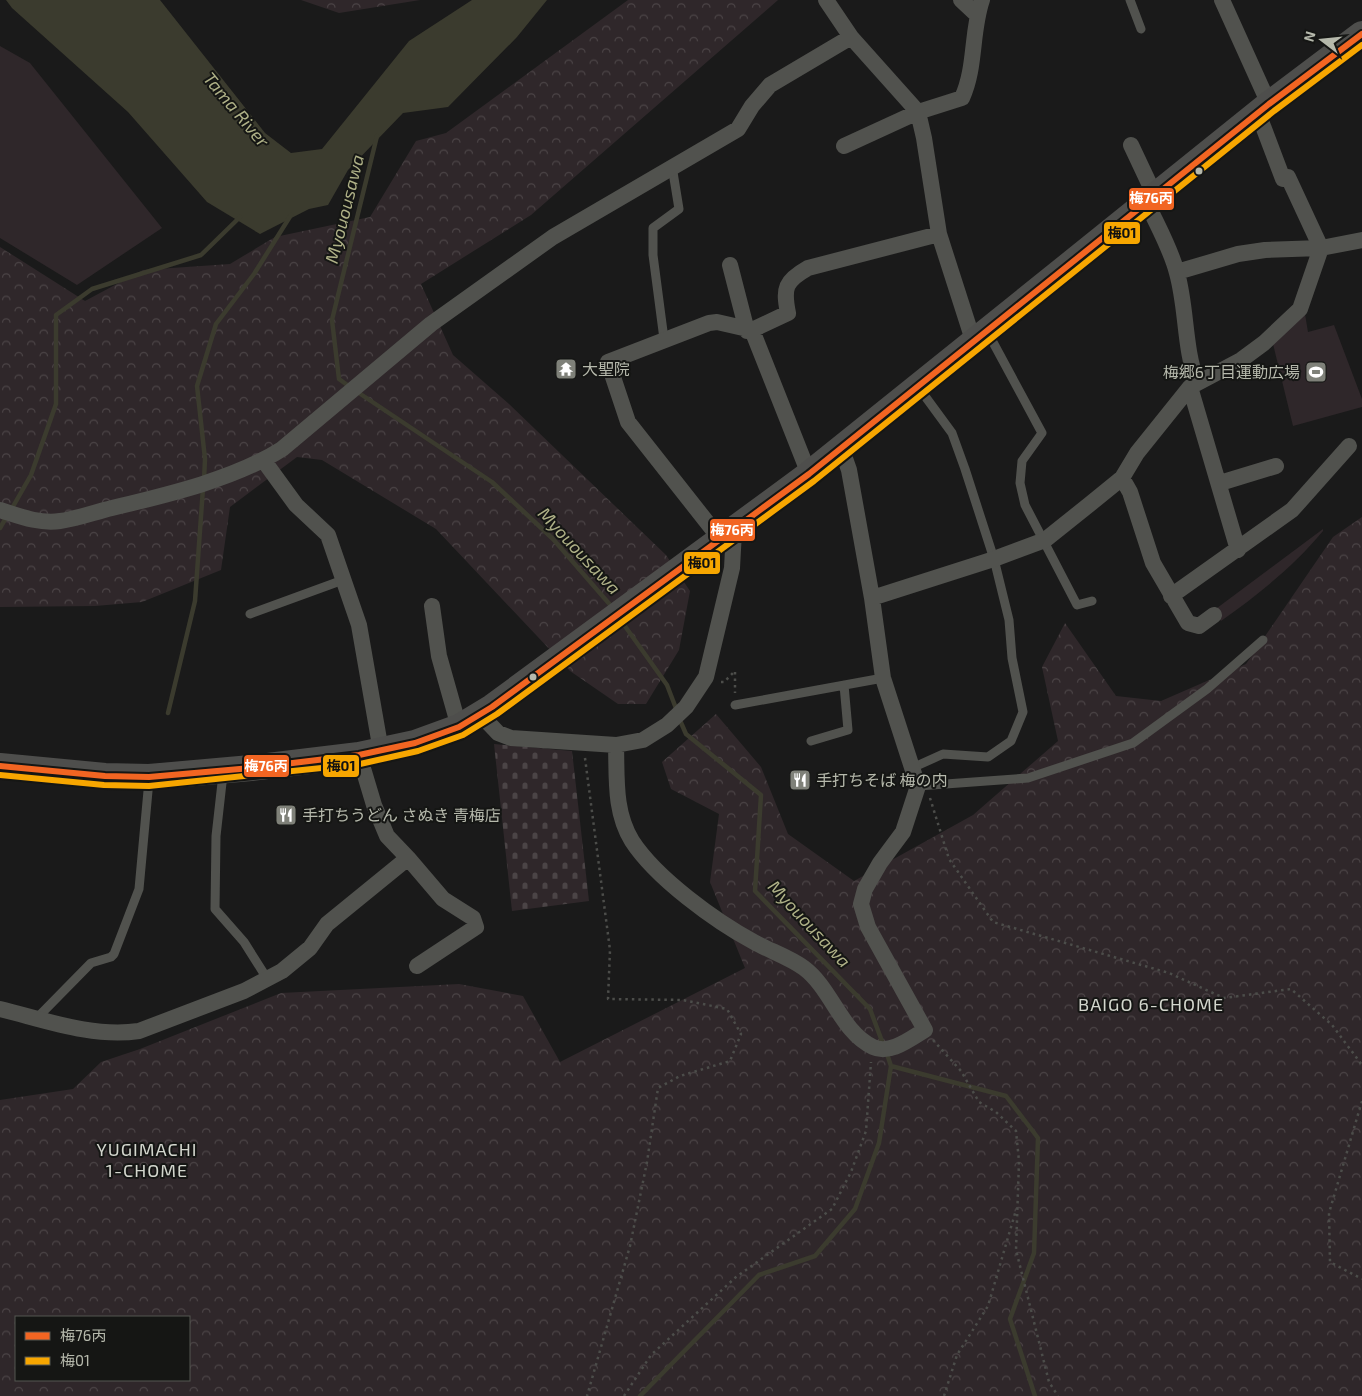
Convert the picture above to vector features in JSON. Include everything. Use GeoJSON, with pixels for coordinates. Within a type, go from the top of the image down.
{"type":"FeatureCollection","features":[{"type":"Feature","properties":{"kind":"main road"},"geometry":{"type":"LineString","coordinates":[[0,766],[105,776],[149,777],[223,770],[370,753],[415,743],[470,721],[547,667],[809,474],[1263,109],[1362,34]]}},
{"type":"Feature","properties":{"kind":"street"},"geometry":{"type":"LineString","coordinates":[[826,0],[851,37],[918,112],[924,138],[939,234],[980,335]]}},
{"type":"Feature","properties":{"kind":"street"},"geometry":{"type":"LineString","coordinates":[[844,146],[918,112],[962,98],[968,84],[980,7],[961,0]]}},
{"type":"Feature","properties":{"kind":"street"},"geometry":{"type":"LineString","coordinates":[[872,598],[994,560],[1045,540],[1122,478],[1137,453],[1194,385],[1241,360],[1300,309],[1321,248],[1288,178],[1283,179],[1263,109],[1222,0]]}},
{"type":"Feature","properties":{"kind":"street"},"geometry":{"type":"LineString","coordinates":[[0,510],[31,520],[59,521],[147,500],[264,461],[282,449],[431,324],[553,237],[738,129],[752,106],[770,85],[851,37]]}},
{"type":"Feature","properties":{"kind":"street"},"geometry":{"type":"LineString","coordinates":[[1131,146],[1177,272],[1194,385],[1238,550]]}},
{"type":"Feature","properties":{"kind":"street"},"geometry":{"type":"LineString","coordinates":[[432,606],[439,656],[470,721],[511,738],[616,746],[642,740],[667,725],[686,707],[706,677],[732,568],[727,535],[628,422],[608,362],[709,322],[717,322],[750,331],[788,314],[784,294],[792,278],[808,268],[939,234]]}},
{"type":"Feature","properties":{"kind":"street"},"geometry":{"type":"LineString","coordinates":[[1177,272],[1238,254],[1265,250],[1321,248],[1362,240]]}},
{"type":"Feature","properties":{"kind":"street"},"geometry":{"type":"LineString","coordinates":[[730,265],[750,331],[809,474]]}},
{"type":"Feature","properties":{"kind":"street"},"geometry":{"type":"LineString","coordinates":[[1172,596],[1292,510],[1349,446]]}},
{"type":"Feature","properties":{"kind":"street"},"geometry":{"type":"LineString","coordinates":[[616,746],[618,807],[632,840],[646,859],[681,892],[753,941],[804,968],[818,981],[859,1039],[872,1047],[881,1050],[892,1048],[925,1030],[868,927],[861,904],[865,889],[876,869],[903,832],[918,786],[883,678],[872,598],[849,470],[841,447]]}},
{"type":"Feature","properties":{"kind":"street"},"geometry":{"type":"LineString","coordinates":[[264,461],[296,505],[328,535],[359,624],[374,805],[387,836],[443,900],[473,918],[476,927],[417,966]]}},
{"type":"Feature","properties":{"kind":"street"},"geometry":{"type":"LineString","coordinates":[[1220,483],[1276,466]]}},
{"type":"Feature","properties":{"kind":"street"},"geometry":{"type":"LineString","coordinates":[[1122,478],[1130,492],[1153,563],[1188,623],[1199,626],[1214,616]]}},
{"type":"Feature","properties":{"kind":"street"},"geometry":{"type":"LineString","coordinates":[[0,1009],[91,1030],[126,1033],[140,1030],[244,992],[282,971],[310,948],[327,924],[408,858]]}},
{"type":"Feature","properties":{"kind":"lane"},"geometry":{"type":"LineString","coordinates":[[1130,0],[1141,29]]}},
{"type":"Feature","properties":{"kind":"lane"},"geometry":{"type":"LineString","coordinates":[[664,339],[653,255],[653,228],[679,209],[672,166]]}},
{"type":"Feature","properties":{"kind":"lane"},"geometry":{"type":"LineString","coordinates":[[980,335],[1042,433],[1022,461],[1020,483],[1026,505],[1077,605],[1092,601]]}},
{"type":"Feature","properties":{"kind":"lane"},"geometry":{"type":"LineString","coordinates":[[912,768],[943,754],[988,757],[1011,742],[1023,712],[1012,658],[1009,620],[994,560],[952,433],[918,386]]}},
{"type":"Feature","properties":{"kind":"lane"},"geometry":{"type":"LineString","coordinates":[[250,614],[344,580]]}},
{"type":"Feature","properties":{"kind":"lane"},"geometry":{"type":"LineString","coordinates":[[918,786],[1028,778],[1133,743],[1207,689],[1263,640]]}},
{"type":"Feature","properties":{"kind":"lane"},"geometry":{"type":"LineString","coordinates":[[735,705],[883,678]]}},
{"type":"Feature","properties":{"kind":"lane"},"geometry":{"type":"LineString","coordinates":[[811,741],[848,730],[844,685]]}},
{"type":"Feature","properties":{"kind":"lane"},"geometry":{"type":"LineString","coordinates":[[223,770],[216,836],[215,909],[244,942],[268,980]]}},
{"type":"Feature","properties":{"kind":"lane"},"geometry":{"type":"LineString","coordinates":[[37,1018],[91,963],[114,954],[139,889],[149,777]]}},
{"type":"Feature","properties":{"kind":"path"},"geometry":{"type":"LineString","coordinates":[[706,677],[724,682],[735,670],[735,705]]}},
{"type":"Feature","properties":{"kind":"path"},"geometry":{"type":"LineString","coordinates":[[584,743],[610,950],[608,999],[683,1000],[728,1009],[741,1034],[730,1061],[680,1076],[658,1088],[647,1162],[630,1246],[587,1396]]}},
{"type":"Feature","properties":{"kind":"path"},"geometry":{"type":"LineString","coordinates":[[918,786],[928,791],[950,859],[993,922],[1168,973],[1224,998],[1290,989],[1332,1025],[1362,1065]]}},
{"type":"Feature","properties":{"kind":"path"},"geometry":{"type":"LineString","coordinates":[[925,1030],[961,1071],[979,1102],[996,1112],[1016,1131],[1019,1160],[1016,1250],[1049,1382],[1058,1396]]}},
{"type":"Feature","properties":{"kind":"path"},"geometry":{"type":"LineString","coordinates":[[624,1396],[651,1355],[736,1276],[832,1209],[851,1172],[866,1131],[872,1047]]}},
{"type":"Feature","properties":{"kind":"path"},"geometry":{"type":"LineString","coordinates":[[1362,1101],[1329,1212],[1330,1262],[1362,1278]]}},
{"type":"Feature","properties":{"kind":"path"},"geometry":{"type":"LineString","coordinates":[[944,1396],[957,1355],[988,1306],[1017,1204]]}},
{"type":"Feature","properties":{"kind":"green space"},"geometry":{"type":"Polygon","coordinates":[[[301,0],[420,0],[339,13],[301,0]]]}},
{"type":"Feature","properties":{"kind":"green space"},"geometry":{"type":"Polygon","coordinates":[[[628,0],[778,0],[531,215],[421,284],[453,355],[509,404],[666,555],[690,591],[679,650],[646,704],[618,704],[570,671],[436,529],[322,460],[297,457],[230,507],[221,570],[142,602],[95,606],[0,607],[0,247],[85,301],[143,270],[230,264],[275,237],[370,217],[416,141],[446,133],[628,0]]]}},
{"type":"Feature","properties":{"kind":"green space"},"geometry":{"type":"Polygon","coordinates":[[[0,46],[30,63],[162,228],[77,285],[0,238],[0,46]]]}},
{"type":"Feature","properties":{"kind":"green space","name":"梅郷6丁目運動広場"},"geometry":{"type":"Polygon","coordinates":[[[1305,314],[1308,332],[1334,325],[1362,399],[1362,407],[1293,426],[1273,344],[1305,314]]]}},
{"type":"Feature","properties":{"kind":"green space"},"geometry":{"type":"Polygon","coordinates":[[[1362,517],[1362,1396],[0,1396],[0,1100],[73,1089],[101,1062],[140,1049],[281,993],[459,984],[523,996],[560,1062],[745,968],[710,882],[719,814],[671,789],[662,762],[716,714],[761,767],[788,834],[854,881],[973,815],[1058,741],[1042,667],[1065,623],[1116,696],[1161,701],[1246,664],[1333,537],[1362,517]]]}},
{"type":"Feature","properties":{"kind":"green space"},"geometry":{"type":"Polygon","coordinates":[[[1323,529],[1312,544],[1288,568],[1221,621],[1213,611],[1323,529]]]}},
{"type":"Feature","properties":{"kind":"green space"},"geometry":{"type":"Polygon","coordinates":[[[494,744],[572,751],[589,901],[512,911],[494,744]]]}},
{"type":"Feature","properties":{"kind":"water","name":"Tama River"},"geometry":{"type":"Polygon","coordinates":[[[6,0],[160,0],[265,133],[291,153],[322,149],[409,41],[472,0],[547,0],[517,37],[448,107],[403,113],[348,170],[328,205],[309,209],[260,234],[207,202],[128,112],[12,8],[6,0]]]}},
{"type":"Feature","properties":{"kind":"waterway","name":"Myouousawa"},"geometry":{"type":"LineString","coordinates":[[350,387],[339,379],[332,320],[377,136]]}},
{"type":"Feature","properties":{"kind":"waterway"},"geometry":{"type":"LineString","coordinates":[[204,480],[205,459],[197,386],[216,324],[254,274],[291,215]]}},
{"type":"Feature","properties":{"kind":"waterway"},"geometry":{"type":"LineString","coordinates":[[11,510],[31,475],[56,404],[56,315],[92,289],[201,255],[240,217]]}},
{"type":"Feature","properties":{"kind":"waterway","name":"Myouousawa"},"geometry":{"type":"LineString","coordinates":[[356,391],[492,482],[553,539],[612,607]]}},
{"type":"Feature","properties":{"kind":"waterway"},"geometry":{"type":"LineString","coordinates":[[168,713],[195,601],[203,488]]}},
{"type":"Feature","properties":{"kind":"waterway"},"geometry":{"type":"LineString","coordinates":[[0,528],[7,516]]}},
{"type":"Feature","properties":{"kind":"waterway","name":"Myouousawa"},"geometry":{"type":"LineString","coordinates":[[622,622],[667,685],[677,711]]}},
{"type":"Feature","properties":{"kind":"waterway","name":"Myouousawa"},"geometry":{"type":"LineString","coordinates":[[679,718],[686,734],[761,795],[755,891],[870,1009],[883,1044]]}},
{"type":"Feature","properties":{"kind":"waterway","name":"Myouousawa"},"geometry":{"type":"LineString","coordinates":[[886,1051],[891,1066],[1006,1096],[1038,1138],[1034,1253],[1010,1319],[1035,1396]]}},
{"type":"Feature","properties":{"kind":"waterway"},"geometry":{"type":"LineString","coordinates":[[640,1396],[759,1275],[815,1256],[855,1209],[879,1143],[891,1066]]}},
{"type":"Feature","properties":{"kind":"transit line","name":"梅76丙"},"geometry":{"type":"LineString","coordinates":[[0,766],[105,776],[149,777],[251,768],[359,755],[415,743],[459,727],[492,707],[809,474],[1269,104],[1362,34]]}},
{"type":"Feature","properties":{"kind":"transit line","name":"梅01"},"geometry":{"type":"LineString","coordinates":[[0,775],[104,785],[149,786],[360,764],[418,751],[463,735],[497,714],[814,481],[1274,111],[1362,45]]}},
{"type":"Feature","properties":{"kind":"place","name":"大聖院"},"geometry":{"type":"Point","coordinates":[566,369]}},
{"type":"Feature","properties":{"kind":"place","name":"梅郷6丁目運動広場"},"geometry":{"type":"Point","coordinates":[1316,372]}},
{"type":"Feature","properties":{"kind":"place","name":"手打ちそば 梅の内"},"geometry":{"type":"Point","coordinates":[800,780]}},
{"type":"Feature","properties":{"kind":"place","name":"手打ちうどん さぬき 青梅店"},"geometry":{"type":"Point","coordinates":[286,815]}},
{"type":"Feature","properties":{"kind":"district","name":"BAIGO 6-CHOME"},"geometry":{"type":"Point","coordinates":[1151,1005]}},
{"type":"Feature","properties":{"kind":"district","name":"YUGIMACHI 1-CHOME"},"geometry":{"type":"Point","coordinates":[147,1160]}}]}
